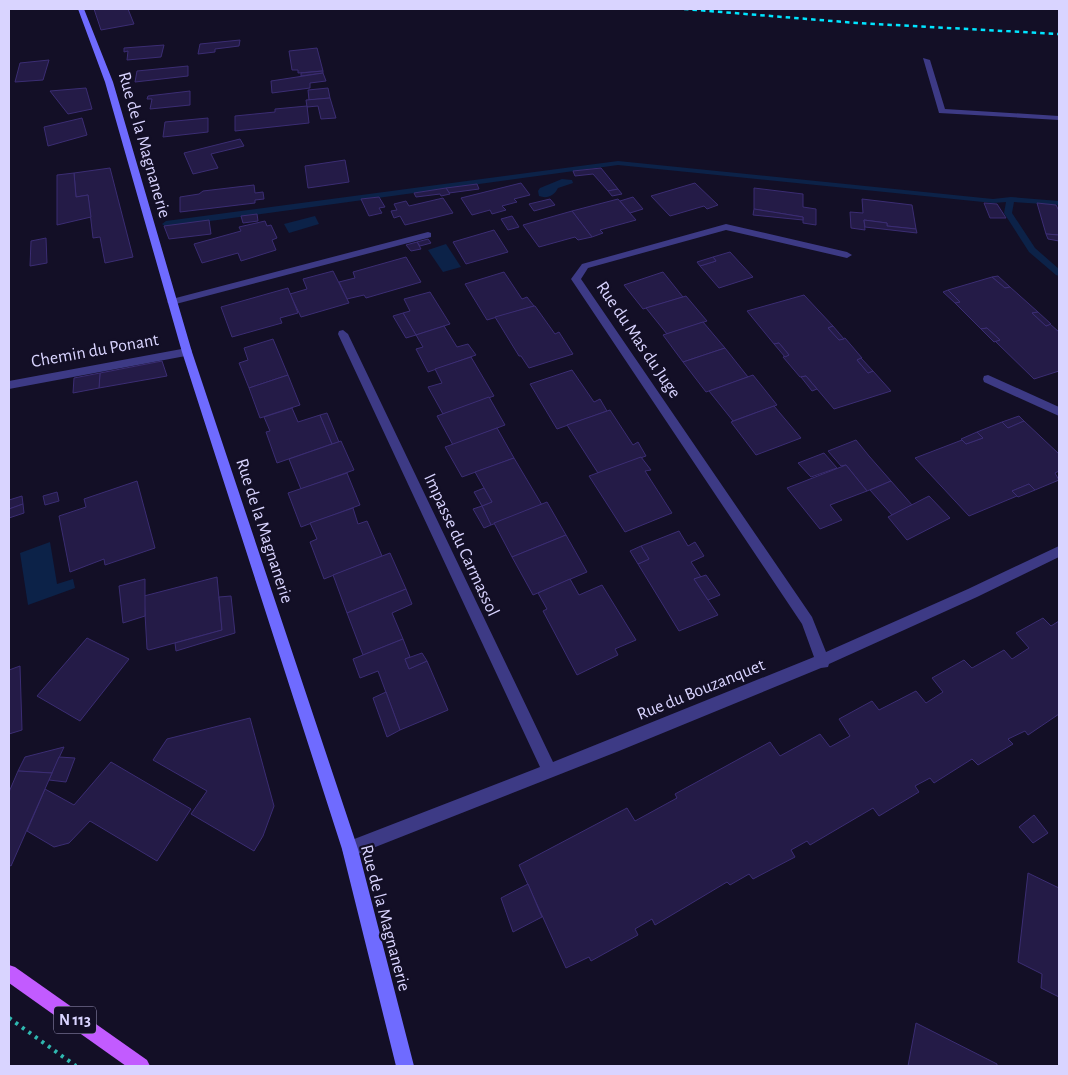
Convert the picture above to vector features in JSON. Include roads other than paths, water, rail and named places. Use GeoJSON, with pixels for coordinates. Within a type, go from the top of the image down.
{"type":"FeatureCollection","features":[{"type":"Feature","properties":{"kind":"main road","name":"N 113"},"geometry":{"type":"LineString","coordinates":[[9,973],[141,1066]]}},
{"type":"Feature","properties":{"kind":"street","name":"Rue de la Magnanerie"},"geometry":{"type":"LineString","coordinates":[[81,9],[109,82],[187,352],[350,849],[405,1066]]}},
{"type":"Feature","properties":{"kind":"street"},"geometry":{"type":"LineString","coordinates":[[926,60],[942,111],[1059,118]]}},
{"type":"Feature","properties":{"kind":"street","name":"Rue du Mas du Juge"},"geometry":{"type":"LineString","coordinates":[[823,662],[807,621],[576,279],[585,266],[726,227],[847,255]]}},
{"type":"Feature","properties":{"kind":"street"},"geometry":{"type":"LineString","coordinates":[[172,302],[428,235]]}},
{"type":"Feature","properties":{"kind":"street","name":"Impasse du Carmassol"},"geometry":{"type":"LineString","coordinates":[[343,334],[549,770]]}},
{"type":"Feature","properties":{"kind":"street","name":"Chemin du Ponant"},"geometry":{"type":"LineString","coordinates":[[9,385],[187,352]]}},
{"type":"Feature","properties":{"kind":"street"},"geometry":{"type":"LineString","coordinates":[[988,378],[1059,412]]}},
{"type":"Feature","properties":{"kind":"street","name":"Rue du Bouzanquet"},"geometry":{"type":"LineString","coordinates":[[350,849],[823,662],[972,595],[1059,551]]}},
{"type":"Feature","properties":{"kind":"water"},"geometry":{"type":"Polygon","coordinates":[[[562,179],[572,180],[573,183],[558,188],[550,196],[539,196],[538,191],[540,188],[562,179]]]}},
{"type":"Feature","properties":{"kind":"water"},"geometry":{"type":"Polygon","coordinates":[[[315,216],[319,224],[289,233],[284,224],[315,216]]]}},
{"type":"Feature","properties":{"kind":"water"},"geometry":{"type":"Polygon","coordinates":[[[446,244],[461,267],[443,272],[428,250],[446,244]]]}},
{"type":"Feature","properties":{"kind":"water"},"geometry":{"type":"Polygon","coordinates":[[[50,542],[57,584],[73,579],[75,588],[28,605],[20,553],[50,542]]]}},
{"type":"Feature","properties":{"kind":"waterway"},"geometry":{"type":"LineString","coordinates":[[166,224],[618,163],[993,201],[1011,199]]}},
{"type":"Feature","properties":{"kind":"waterway"},"geometry":{"type":"LineString","coordinates":[[1011,199],[1059,203]]}},
{"type":"Feature","properties":{"kind":"waterway"},"geometry":{"type":"LineString","coordinates":[[1011,199],[1008,213],[1032,250],[1059,273]]}},
{"type":"Feature","properties":{"kind":"railway"},"geometry":{"type":"LineString","coordinates":[[684,9],[857,23],[1059,34]]}}]}
